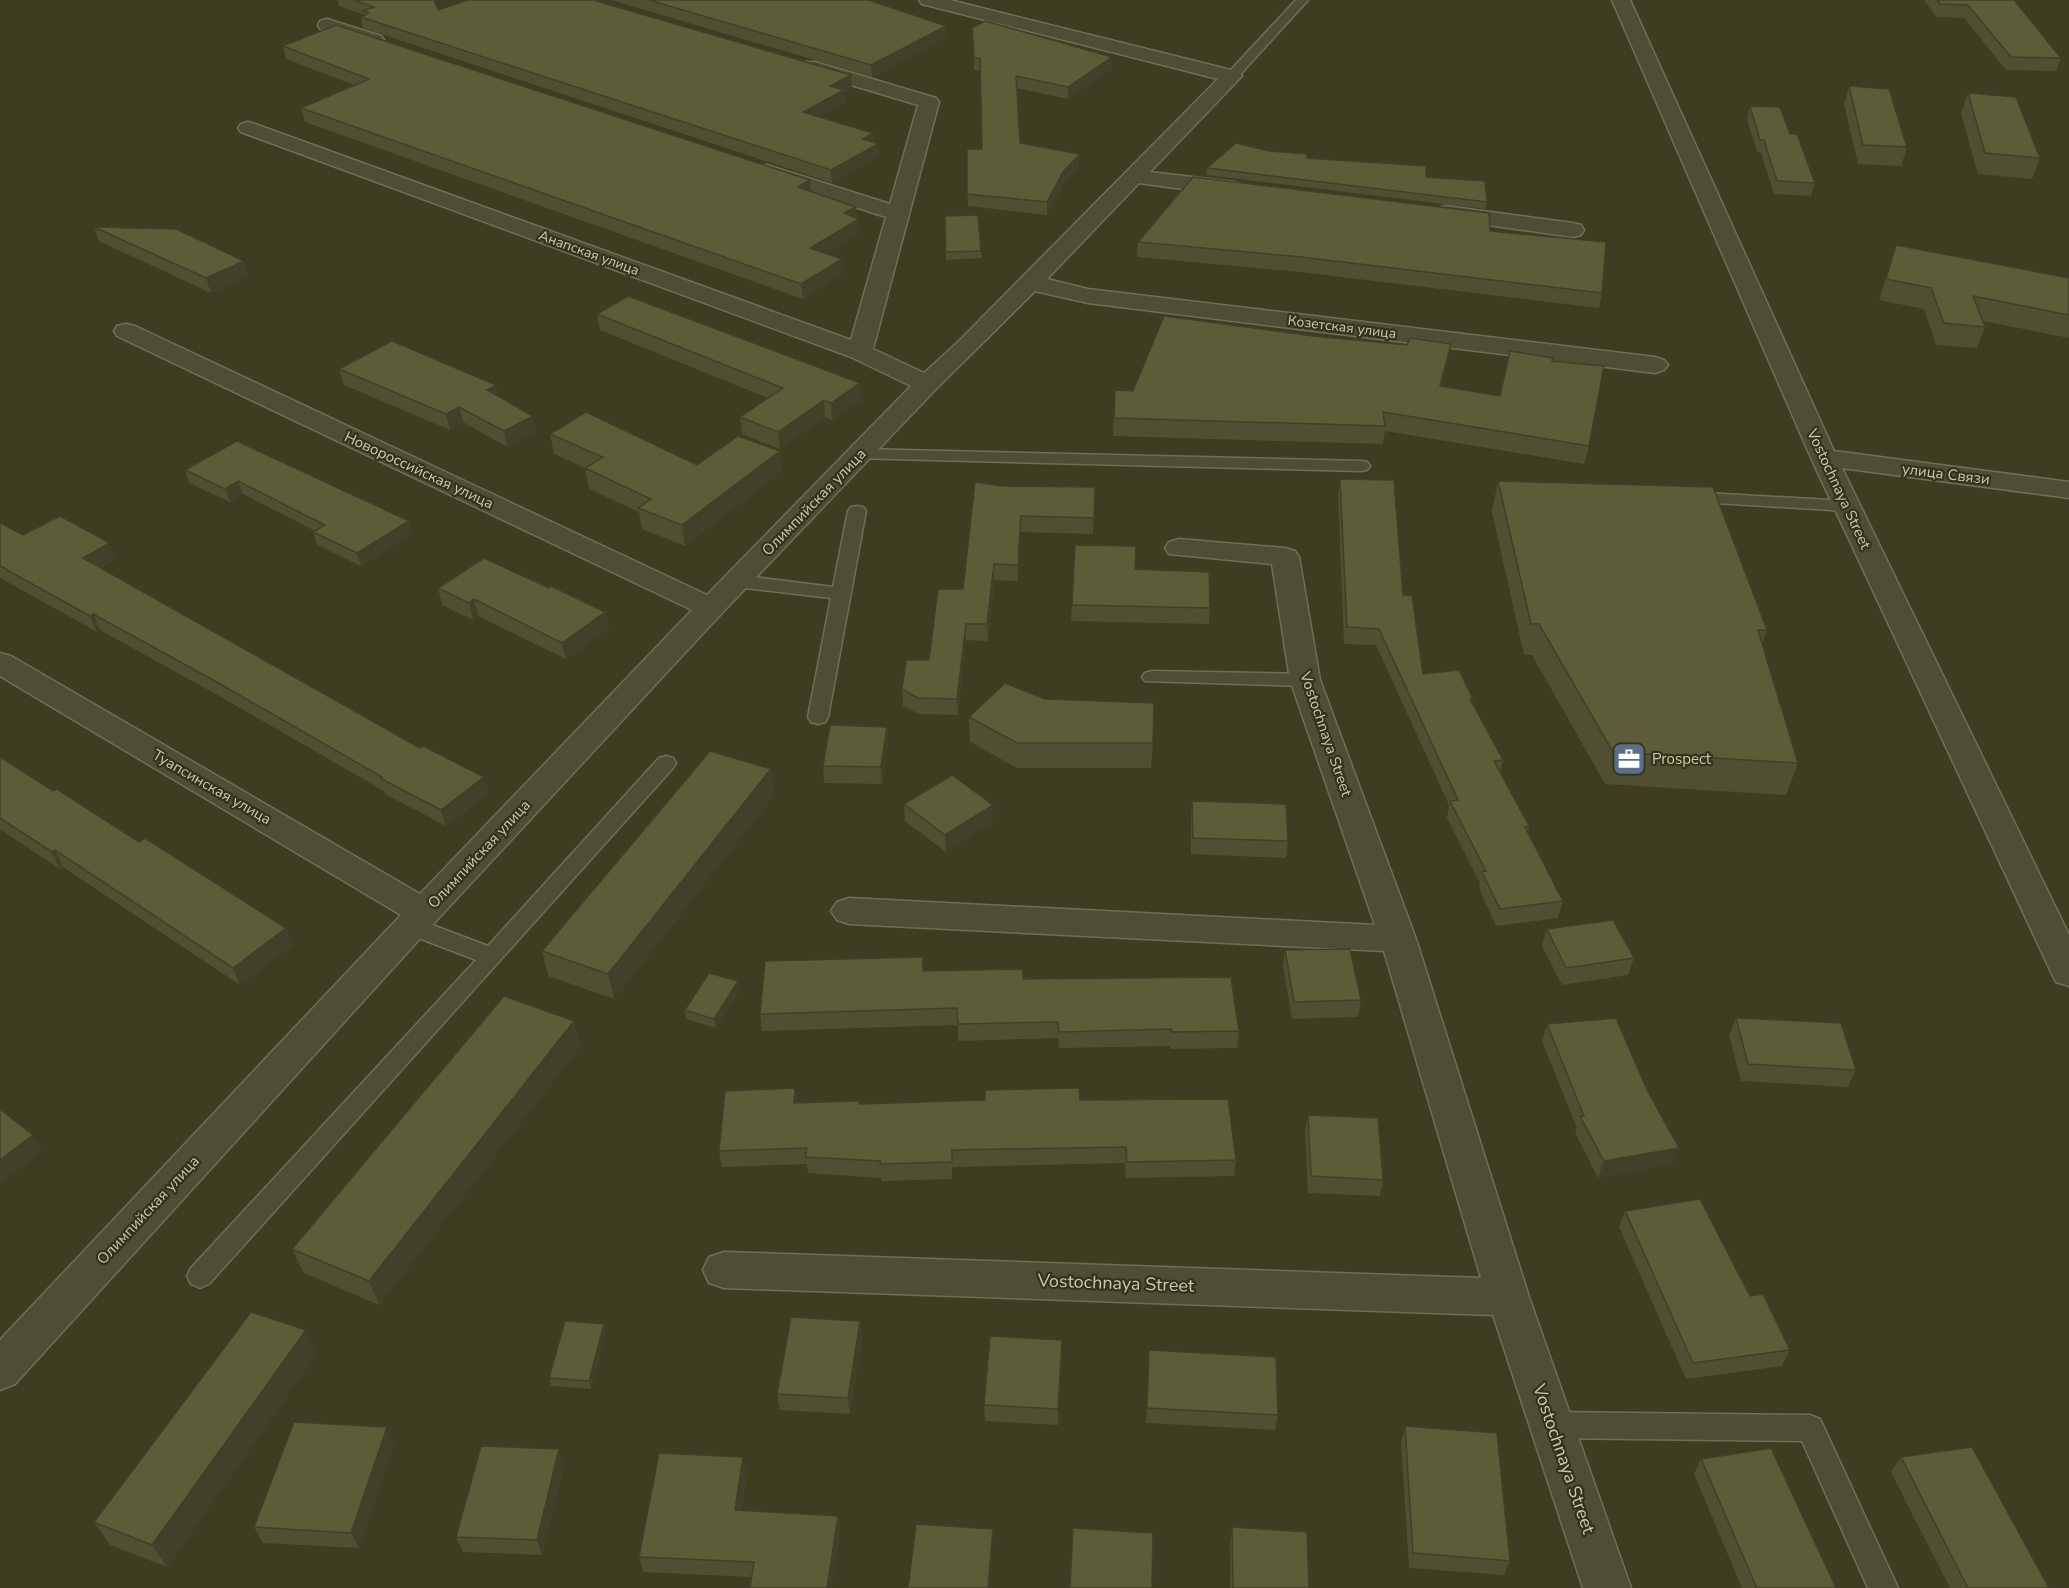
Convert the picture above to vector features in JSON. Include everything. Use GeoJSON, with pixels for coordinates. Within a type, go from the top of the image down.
{"type":"FeatureCollection","features":[{"type":"Feature","properties":{"kind":"street"},"geometry":{"type":"LineString","coordinates":[[928,0],[1232,76]]}},
{"type":"Feature","properties":{"kind":"street","name":"Vostochnaya Street"},"geometry":{"type":"LineString","coordinates":[[1621,0],[1824,458],[2069,972]]}},
{"type":"Feature","properties":{"kind":"street"},"geometry":{"type":"LineString","coordinates":[[327,25],[394,47]]}},
{"type":"Feature","properties":{"kind":"street"},"geometry":{"type":"LineString","coordinates":[[795,63],[929,102],[860,352]]}},
{"type":"Feature","properties":{"kind":"street","name":"Олимпийская улица"},"geometry":{"type":"LineString","coordinates":[[0,1370],[418,919],[711,608],[927,384],[967,347],[1232,76]]}},
{"type":"Feature","properties":{"kind":"street","name":"Анапская улица"},"geometry":{"type":"LineString","coordinates":[[248,128],[860,352],[927,384]]}},
{"type":"Feature","properties":{"kind":"street"},"geometry":{"type":"LineString","coordinates":[[753,166],[899,214]]}},
{"type":"Feature","properties":{"kind":"street"},"geometry":{"type":"LineString","coordinates":[[1134,176],[1250,190]]}},
{"type":"Feature","properties":{"kind":"street"},"geometry":{"type":"LineString","coordinates":[[1422,209],[1573,230]]}},
{"type":"Feature","properties":{"kind":"street","name":"Козетская улица"},"geometry":{"type":"LineString","coordinates":[[1029,282],[1088,296],[1655,365]]}},
{"type":"Feature","properties":{"kind":"street","name":"Новороссийская улица"},"geometry":{"type":"LineString","coordinates":[[126,331],[711,608]]}},
{"type":"Feature","properties":{"kind":"street","name":"улица Связи"},"geometry":{"type":"LineString","coordinates":[[1824,458],[2069,490]]}},
{"type":"Feature","properties":{"kind":"street","name":"Vostochnaya Street"},"geometry":{"type":"LineString","coordinates":[[1179,548],[1285,557],[1305,680],[1398,939],[1508,1297],[1607,1588]]}},
{"type":"Feature","properties":{"kind":"street","name":"Туапсинская улица"},"geometry":{"type":"LineString","coordinates":[[0,663],[418,919]]}},
{"type":"Feature","properties":{"kind":"street"},"geometry":{"type":"LineString","coordinates":[[849,911],[1398,939]]}},
{"type":"Feature","properties":{"kind":"street","name":"Vostochnaya Street"},"geometry":{"type":"LineString","coordinates":[[724,1270],[1508,1297]]}},
{"type":"Feature","properties":{"kind":"lane"},"geometry":{"type":"LineString","coordinates":[[1232,76],[1302,0]]}},
{"type":"Feature","properties":{"kind":"lane"},"geometry":{"type":"LineString","coordinates":[[860,454],[1361,466]]}},
{"type":"Feature","properties":{"kind":"lane"},"geometry":{"type":"LineString","coordinates":[[1671,496],[1847,506]]}},
{"type":"Feature","properties":{"kind":"lane"},"geometry":{"type":"LineString","coordinates":[[818,717],[857,511]]}},
{"type":"Feature","properties":{"kind":"lane"},"geometry":{"type":"LineString","coordinates":[[737,581],[841,594]]}},
{"type":"Feature","properties":{"kind":"lane"},"geometry":{"type":"LineString","coordinates":[[1152,677],[1305,680]]}},
{"type":"Feature","properties":{"kind":"lane"},"geometry":{"type":"LineString","coordinates":[[200,1276],[666,763]]}},
{"type":"Feature","properties":{"kind":"lane"},"geometry":{"type":"LineString","coordinates":[[418,919],[492,957]]}},
{"type":"Feature","properties":{"kind":"lane"},"geometry":{"type":"LineString","coordinates":[[1553,1425],[1810,1428],[1883,1588]]}},
{"type":"Feature","properties":{"kind":"building"},"geometry":{"type":"Polygon","coordinates":[[[353,0],[434,0],[438,10],[468,0],[593,0],[851,75],[830,86],[844,90],[803,112],[873,133],[863,139],[878,144],[831,170],[361,17],[369,13],[363,11],[374,7],[353,0]]]}},
{"type":"Feature","properties":{"kind":"building"},"geometry":{"type":"Polygon","coordinates":[[[649,0],[869,0],[946,26],[871,65],[649,0]]]}},
{"type":"Feature","properties":{"kind":"building"},"geometry":{"type":"Polygon","coordinates":[[[1937,0],[2014,0],[2061,58],[2011,57],[1968,5],[1940,4],[1937,0]]]}},
{"type":"Feature","properties":{"kind":"building"},"geometry":{"type":"Polygon","coordinates":[[[985,21],[1112,57],[1068,87],[1016,76],[1020,143],[1080,154],[1063,172],[1047,202],[967,194],[967,149],[982,149],[980,58],[974,58],[972,28],[985,21]]]}},
{"type":"Feature","properties":{"kind":"building"},"geometry":{"type":"Polygon","coordinates":[[[336,25],[810,180],[798,187],[856,207],[844,213],[859,219],[810,248],[842,259],[801,284],[301,108],[369,79],[283,46],[336,25]]]}},
{"type":"Feature","properties":{"kind":"building"},"geometry":{"type":"Polygon","coordinates":[[[1849,86],[1889,89],[1907,147],[1863,145],[1849,86]]]}},
{"type":"Feature","properties":{"kind":"building"},"geometry":{"type":"Polygon","coordinates":[[[1968,93],[2016,97],[2040,158],[1985,153],[1968,93]]]}},
{"type":"Feature","properties":{"kind":"building"},"geometry":{"type":"Polygon","coordinates":[[[1750,106],[1780,107],[1790,134],[1797,134],[1815,183],[1777,181],[1764,140],[1760,140],[1750,106]]]}},
{"type":"Feature","properties":{"kind":"building"},"geometry":{"type":"Polygon","coordinates":[[[1236,143],[1269,151],[1307,154],[1307,158],[1426,166],[1426,177],[1485,181],[1487,202],[1207,168],[1236,143]]]}},
{"type":"Feature","properties":{"kind":"building"},"geometry":{"type":"Polygon","coordinates":[[[1193,177],[1489,213],[1490,231],[1606,242],[1602,293],[1301,257],[1138,242],[1193,177]]]}},
{"type":"Feature","properties":{"kind":"building"},"geometry":{"type":"Polygon","coordinates":[[[978,215],[981,251],[946,252],[945,216],[978,215]]]}},
{"type":"Feature","properties":{"kind":"building"},"geometry":{"type":"Polygon","coordinates":[[[94,227],[176,229],[244,261],[206,278],[94,227]]]}},
{"type":"Feature","properties":{"kind":"building"},"geometry":{"type":"Polygon","coordinates":[[[1896,245],[2069,278],[2069,315],[1973,296],[1985,327],[1944,323],[1931,288],[1886,279],[1896,245]]]}},
{"type":"Feature","properties":{"kind":"building"},"geometry":{"type":"Polygon","coordinates":[[[628,296],[860,383],[831,403],[824,400],[778,432],[740,417],[783,388],[597,314],[628,296]]]}},
{"type":"Feature","properties":{"kind":"building"},"geometry":{"type":"Polygon","coordinates":[[[1164,316],[1313,336],[1407,345],[1410,338],[1451,344],[1440,386],[1500,396],[1510,351],[1553,358],[1552,361],[1604,366],[1589,446],[1383,412],[1385,426],[1114,418],[1115,390],[1133,391],[1164,316]]]}},
{"type":"Feature","properties":{"kind":"building"},"geometry":{"type":"Polygon","coordinates":[[[392,341],[496,385],[487,390],[533,416],[504,431],[459,407],[446,414],[339,369],[392,341]]]}},
{"type":"Feature","properties":{"kind":"building"},"geometry":{"type":"Polygon","coordinates":[[[586,412],[697,465],[738,436],[780,451],[682,525],[638,508],[651,499],[585,468],[603,457],[550,434],[586,412]]]}},
{"type":"Feature","properties":{"kind":"building"},"geometry":{"type":"Polygon","coordinates":[[[237,441],[409,521],[357,553],[313,532],[325,525],[238,481],[225,489],[185,470],[237,441]]]}},
{"type":"Feature","properties":{"kind":"building"},"geometry":{"type":"Polygon","coordinates":[[[1340,479],[1394,480],[1403,595],[1412,596],[1423,674],[1459,670],[1473,699],[1470,699],[1503,760],[1494,761],[1529,826],[1525,827],[1563,901],[1500,909],[1482,872],[1486,871],[1450,801],[1458,800],[1379,629],[1347,627],[1340,479]]]}},
{"type":"Feature","properties":{"kind":"building"},"geometry":{"type":"Polygon","coordinates":[[[1498,481],[1713,487],[1767,630],[1758,630],[1798,763],[1613,752],[1539,624],[1531,624],[1498,481]]]}},
{"type":"Feature","properties":{"kind":"building"},"geometry":{"type":"Polygon","coordinates":[[[975,482],[1002,486],[1095,487],[1094,518],[1021,516],[1018,565],[994,564],[987,624],[966,624],[957,699],[918,698],[902,689],[906,660],[929,660],[938,589],[963,589],[975,482]]]}},
{"type":"Feature","properties":{"kind":"building"},"geometry":{"type":"Polygon","coordinates":[[[60,516],[110,543],[83,558],[420,748],[423,746],[484,777],[441,810],[380,778],[382,777],[215,681],[0,566],[0,523],[23,535],[60,516]]]}},
{"type":"Feature","properties":{"kind":"building"},"geometry":{"type":"Polygon","coordinates":[[[1075,545],[1136,546],[1135,569],[1209,572],[1210,608],[1072,605],[1075,545]]]}},
{"type":"Feature","properties":{"kind":"building"},"geometry":{"type":"Polygon","coordinates":[[[484,558],[605,612],[562,643],[474,599],[469,603],[438,588],[484,558]]]}},
{"type":"Feature","properties":{"kind":"building"},"geometry":{"type":"Polygon","coordinates":[[[1005,683],[1045,699],[1154,703],[1153,743],[1017,743],[969,717],[1005,683]]]}},
{"type":"Feature","properties":{"kind":"building"},"geometry":{"type":"Polygon","coordinates":[[[830,725],[887,727],[881,767],[823,766],[830,725]]]}},
{"type":"Feature","properties":{"kind":"building"},"geometry":{"type":"Polygon","coordinates":[[[710,751],[771,769],[608,974],[542,951],[710,751]]]}},
{"type":"Feature","properties":{"kind":"building"},"geometry":{"type":"Polygon","coordinates":[[[0,757],[53,791],[57,789],[139,842],[145,838],[286,928],[233,968],[55,850],[52,852],[0,818],[0,757]]]}},
{"type":"Feature","properties":{"kind":"building"},"geometry":{"type":"Polygon","coordinates":[[[952,775],[993,805],[945,835],[904,804],[952,775]]]}},
{"type":"Feature","properties":{"kind":"building"},"geometry":{"type":"Polygon","coordinates":[[[1192,801],[1286,804],[1288,841],[1193,838],[1192,801]]]}},
{"type":"Feature","properties":{"kind":"building"},"geometry":{"type":"Polygon","coordinates":[[[1613,920],[1634,958],[1566,968],[1547,929],[1613,920]]]}},
{"type":"Feature","properties":{"kind":"building"},"geometry":{"type":"Polygon","coordinates":[[[1350,949],[1361,1000],[1294,1002],[1285,950],[1350,949]]]}},
{"type":"Feature","properties":{"kind":"building"},"geometry":{"type":"Polygon","coordinates":[[[923,957],[923,971],[1023,969],[1023,979],[1231,977],[1239,1031],[1172,1032],[1171,1029],[1059,1032],[1058,1022],[958,1024],[957,1008],[760,1014],[765,961],[923,957]]]}},
{"type":"Feature","properties":{"kind":"building"},"geometry":{"type":"Polygon","coordinates":[[[709,973],[738,981],[714,1019],[685,1010],[709,973]]]}},
{"type":"Feature","properties":{"kind":"building"},"geometry":{"type":"Polygon","coordinates":[[[504,996],[574,1021],[369,1281],[292,1249],[504,996]]]}},
{"type":"Feature","properties":{"kind":"building"},"geometry":{"type":"Polygon","coordinates":[[[1616,1018],[1647,1090],[1679,1148],[1604,1161],[1580,1116],[1584,1116],[1547,1024],[1616,1018]]]}},
{"type":"Feature","properties":{"kind":"building"},"geometry":{"type":"Polygon","coordinates":[[[1736,1018],[1841,1023],[1856,1070],[1748,1064],[1736,1018]]]}},
{"type":"Feature","properties":{"kind":"building"},"geometry":{"type":"Polygon","coordinates":[[[795,1088],[794,1103],[859,1101],[859,1104],[985,1100],[985,1090],[1079,1088],[1080,1100],[1228,1099],[1236,1160],[1127,1162],[1126,1147],[952,1150],[952,1162],[880,1164],[880,1161],[805,1157],[807,1148],[719,1151],[725,1091],[795,1088]]]}},
{"type":"Feature","properties":{"kind":"building"},"geometry":{"type":"Polygon","coordinates":[[[0,1109],[33,1135],[0,1160],[0,1109]]]}},
{"type":"Feature","properties":{"kind":"building"},"geometry":{"type":"Polygon","coordinates":[[[1308,1115],[1378,1118],[1383,1180],[1311,1176],[1308,1115]]]}},
{"type":"Feature","properties":{"kind":"building"},"geometry":{"type":"Polygon","coordinates":[[[1700,1199],[1750,1296],[1763,1294],[1790,1350],[1693,1363],[1625,1211],[1700,1199]]]}},
{"type":"Feature","properties":{"kind":"building"},"geometry":{"type":"Polygon","coordinates":[[[251,1312],[306,1330],[152,1545],[94,1522],[251,1312]]]}},
{"type":"Feature","properties":{"kind":"building"},"geometry":{"type":"Polygon","coordinates":[[[791,1317],[860,1321],[848,1398],[777,1394],[791,1317]]]}},
{"type":"Feature","properties":{"kind":"building"},"geometry":{"type":"Polygon","coordinates":[[[565,1321],[604,1324],[589,1381],[549,1378],[565,1321]]]}},
{"type":"Feature","properties":{"kind":"building"},"geometry":{"type":"Polygon","coordinates":[[[990,1336],[1062,1340],[1058,1409],[984,1405],[990,1336]]]}},
{"type":"Feature","properties":{"kind":"building"},"geometry":{"type":"Polygon","coordinates":[[[1149,1350],[1276,1357],[1278,1415],[1147,1408],[1149,1350]]]}},
{"type":"Feature","properties":{"kind":"building"},"geometry":{"type":"Polygon","coordinates":[[[294,1422],[387,1427],[351,1533],[254,1527],[294,1422]]]}},
{"type":"Feature","properties":{"kind":"building"},"geometry":{"type":"Polygon","coordinates":[[[1405,1426],[1497,1433],[1510,1561],[1413,1553],[1405,1426]]]}},
{"type":"Feature","properties":{"kind":"building"},"geometry":{"type":"Polygon","coordinates":[[[481,1446],[559,1449],[537,1540],[456,1537],[481,1446]]]}},
{"type":"Feature","properties":{"kind":"building"},"geometry":{"type":"Polygon","coordinates":[[[1972,1447],[2049,1588],[1968,1588],[1901,1457],[1972,1447]]]}},
{"type":"Feature","properties":{"kind":"building"},"geometry":{"type":"Polygon","coordinates":[[[1771,1448],[1836,1588],[1757,1588],[1701,1459],[1771,1448]]]}},
{"type":"Feature","properties":{"kind":"building"},"geometry":{"type":"Polygon","coordinates":[[[659,1453],[743,1457],[735,1510],[838,1516],[827,1588],[750,1588],[754,1562],[639,1557],[659,1453]]]}},
{"type":"Feature","properties":{"kind":"building"},"geometry":{"type":"Polygon","coordinates":[[[916,1524],[993,1529],[988,1588],[908,1588],[916,1524]]]}},
{"type":"Feature","properties":{"kind":"building"},"geometry":{"type":"Polygon","coordinates":[[[1232,1527],[1307,1532],[1309,1588],[1233,1588],[1232,1527]]]}},
{"type":"Feature","properties":{"kind":"building"},"geometry":{"type":"Polygon","coordinates":[[[1073,1528],[1153,1533],[1152,1588],[1070,1588],[1073,1528]]]}},
{"type":"Feature","properties":{"kind":"place","name":"Prospect"},"geometry":{"type":"Point","coordinates":[1629,759]}}]}
